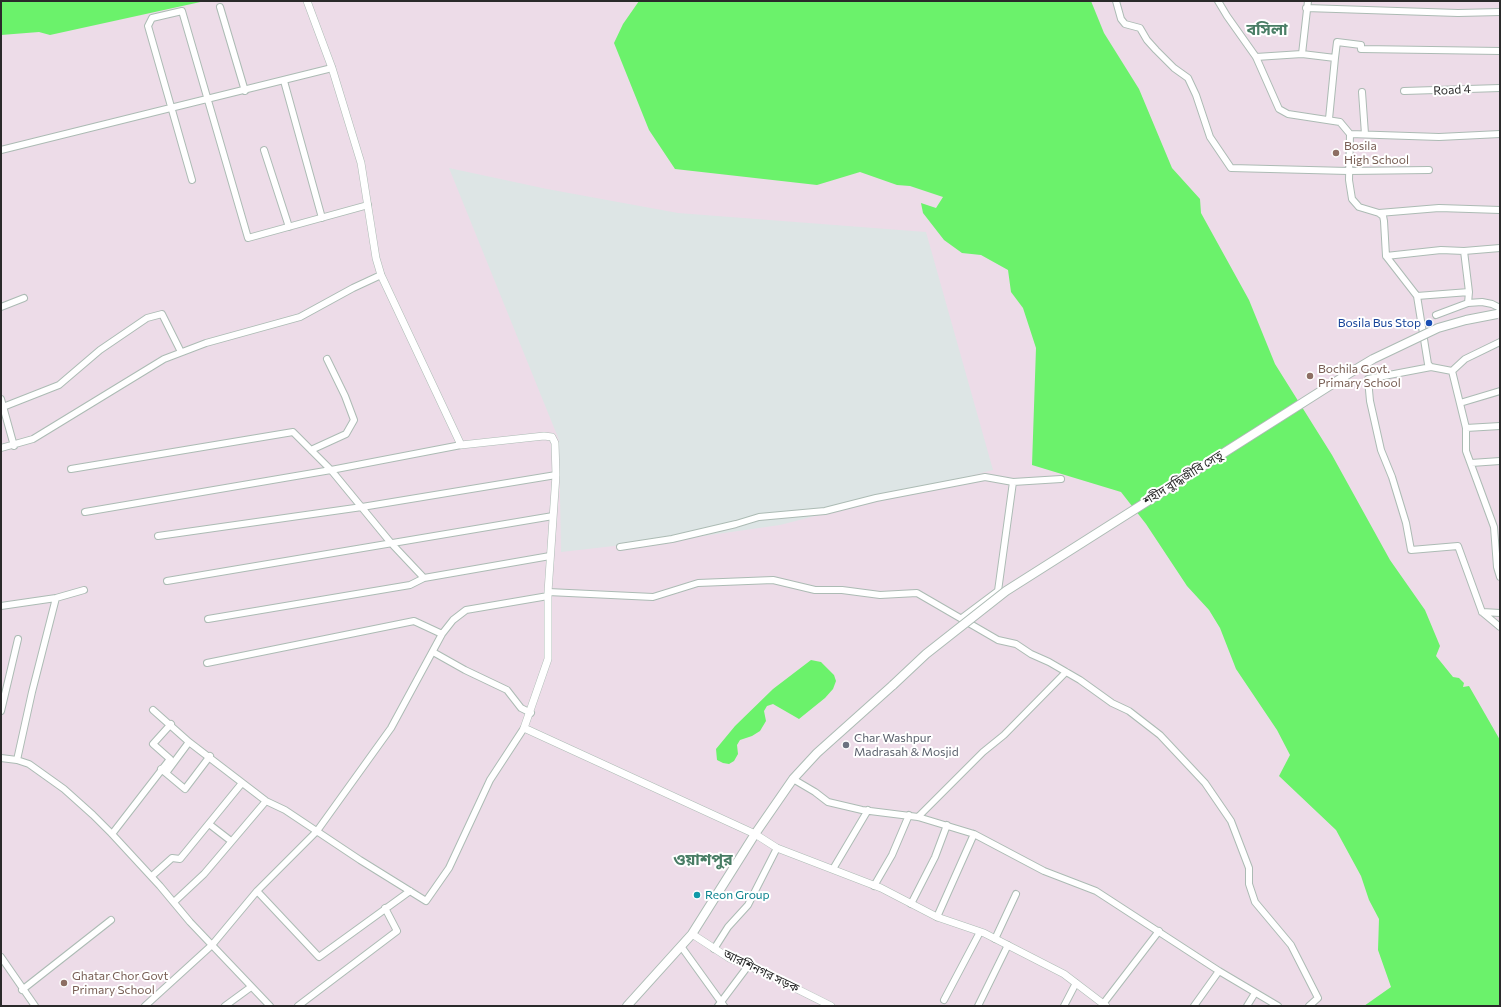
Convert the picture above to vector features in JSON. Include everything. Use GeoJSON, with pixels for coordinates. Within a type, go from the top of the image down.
{"type":"FeatureCollection","features":[{"type":"Feature","properties":{"kind":"main road","name":"শহীদ বুদ্ধিজীবি সেতু"},"geometry":{"type":"LineString","coordinates":[[627,1006],[692,934],[793,779],[817,753],[926,654],[1006,591],[1348,374],[1379,356],[1438,328],[1499,312]]}},
{"type":"Feature","properties":{"kind":"street"},"geometry":{"type":"LineString","coordinates":[[307,1],[332,68],[361,163],[381,275],[461,445]]}},
{"type":"Feature","properties":{"kind":"street"},"geometry":{"type":"LineString","coordinates":[[1116,1],[1121,19],[1125,24],[1140,28],[1147,40],[1156,50],[1174,68],[1188,78],[1196,95],[1210,137],[1231,168],[1348,171],[1429,170]]}},
{"type":"Feature","properties":{"kind":"street"},"geometry":{"type":"LineString","coordinates":[[1226,1],[1219,3],[1256,57],[1276,104],[1283,112],[1340,122],[1350,134],[1348,171],[1352,199],[1359,207],[1380,213],[1439,208],[1500,210]]}},
{"type":"Feature","properties":{"kind":"street"},"geometry":{"type":"LineString","coordinates":[[1302,54],[1307,4],[1458,13],[1500,12]]}},
{"type":"Feature","properties":{"kind":"street"},"geometry":{"type":"LineString","coordinates":[[220,7],[245,91]]}},
{"type":"Feature","properties":{"kind":"street"},"geometry":{"type":"LineString","coordinates":[[192,180],[173,108],[148,26],[152,18],[171,12],[182,11],[248,238],[368,205]]}},
{"type":"Feature","properties":{"kind":"street"},"geometry":{"type":"LineString","coordinates":[[1328,119],[1338,42],[1361,44],[1361,49],[1500,51]]}},
{"type":"Feature","properties":{"kind":"street"},"geometry":{"type":"LineString","coordinates":[[1256,57],[1302,54],[1335,58]]}},
{"type":"Feature","properties":{"kind":"street"},"geometry":{"type":"LineString","coordinates":[[1,150],[209,100],[332,68]]}},
{"type":"Feature","properties":{"kind":"street"},"geometry":{"type":"LineString","coordinates":[[284,81],[322,218]]}},
{"type":"Feature","properties":{"kind":"street","name":"Road 4"},"geometry":{"type":"LineString","coordinates":[[1404,91],[1500,88]]}},
{"type":"Feature","properties":{"kind":"street"},"geometry":{"type":"LineString","coordinates":[[1362,92],[1365,134]]}},
{"type":"Feature","properties":{"kind":"street"},"geometry":{"type":"LineString","coordinates":[[1350,134],[1439,136],[1500,134]]}},
{"type":"Feature","properties":{"kind":"street"},"geometry":{"type":"LineString","coordinates":[[264,150],[288,227]]}},
{"type":"Feature","properties":{"kind":"street"},"geometry":{"type":"LineString","coordinates":[[1380,213],[1384,221],[1386,256],[1417,296],[1428,364],[1431,367]]}},
{"type":"Feature","properties":{"kind":"street"},"geometry":{"type":"LineString","coordinates":[[1386,256],[1441,250],[1464,251],[1500,248]]}},
{"type":"Feature","properties":{"kind":"street"},"geometry":{"type":"LineString","coordinates":[[1464,251],[1469,292],[1468,303]]}},
{"type":"Feature","properties":{"kind":"street"},"geometry":{"type":"LineString","coordinates":[[1,448],[14,446],[33,439],[164,359],[206,343],[300,317],[353,288],[381,275]]}},
{"type":"Feature","properties":{"kind":"street"},"geometry":{"type":"LineString","coordinates":[[1417,296],[1469,292]]}},
{"type":"Feature","properties":{"kind":"street"},"geometry":{"type":"LineString","coordinates":[[1,307],[24,298]]}},
{"type":"Feature","properties":{"kind":"street"},"geometry":{"type":"LineString","coordinates":[[1436,315],[1468,303],[1482,302],[1492,304],[1499,312]]}},
{"type":"Feature","properties":{"kind":"street"},"geometry":{"type":"LineString","coordinates":[[3,407],[59,385],[100,350],[148,318],[162,314],[181,352]]}},
{"type":"Feature","properties":{"kind":"street"},"geometry":{"type":"LineString","coordinates":[[1452,371],[1465,359],[1500,342]]}},
{"type":"Feature","properties":{"kind":"street"},"geometry":{"type":"LineString","coordinates":[[311,450],[346,434],[354,420],[345,396],[327,360]]}},
{"type":"Feature","properties":{"kind":"street"},"geometry":{"type":"LineString","coordinates":[[1452,371],[1431,367],[1368,379],[1375,426],[1381,450],[1392,478],[1406,523],[1411,550],[1458,546],[1482,612],[1500,627]]}},
{"type":"Feature","properties":{"kind":"street"},"geometry":{"type":"LineString","coordinates":[[1452,371],[1466,428],[1466,451],[1497,526],[1498,567],[1500,577]]}},
{"type":"Feature","properties":{"kind":"street"},"geometry":{"type":"LineString","coordinates":[[1460,403],[1500,392]]}},
{"type":"Feature","properties":{"kind":"street"},"geometry":{"type":"LineString","coordinates":[[1,399],[14,446]]}},
{"type":"Feature","properties":{"kind":"street"},"geometry":{"type":"LineString","coordinates":[[1466,428],[1500,426]]}},
{"type":"Feature","properties":{"kind":"street"},"geometry":{"type":"LineString","coordinates":[[70,469],[293,432],[331,470],[391,543],[424,578]]}},
{"type":"Feature","properties":{"kind":"street"},"geometry":{"type":"LineString","coordinates":[[86,512],[331,470],[461,445],[544,436],[552,437],[556,444],[556,475],[548,594],[548,659],[531,713],[524,728],[490,780],[449,868],[426,901],[317,831],[266,801],[210,756],[189,742],[171,724],[153,710]]}},
{"type":"Feature","properties":{"kind":"street"},"geometry":{"type":"LineString","coordinates":[[1471,463],[1500,461]]}},
{"type":"Feature","properties":{"kind":"street"},"geometry":{"type":"LineString","coordinates":[[158,536],[362,507],[556,475]]}},
{"type":"Feature","properties":{"kind":"street"},"geometry":{"type":"LineString","coordinates":[[620,547],[672,539],[759,517],[825,510],[876,498],[985,477],[1013,482],[1061,479]]}},
{"type":"Feature","properties":{"kind":"street"},"geometry":{"type":"LineString","coordinates":[[962,618],[998,591],[1013,482]]}},
{"type":"Feature","properties":{"kind":"street"},"geometry":{"type":"LineString","coordinates":[[167,581],[553,516]]}},
{"type":"Feature","properties":{"kind":"street"},"geometry":{"type":"LineString","coordinates":[[208,619],[410,585],[424,578],[550,556]]}},
{"type":"Feature","properties":{"kind":"street"},"geometry":{"type":"LineString","coordinates":[[145,1006],[212,946],[257,890],[317,831],[391,728],[442,634],[454,620],[466,610],[548,594],[653,597],[698,584],[773,580],[816,590],[842,590],[880,595],[917,593],[998,640],[1016,644],[1066,672],[1112,703],[1129,712],[1160,736],[1205,783],[1232,820],[1249,868],[1248,884],[1255,902],[1291,945],[1318,998],[1309,1006]]}},
{"type":"Feature","properties":{"kind":"street"},"geometry":{"type":"LineString","coordinates":[[1,606],[56,598],[84,590]]}},
{"type":"Feature","properties":{"kind":"street"},"geometry":{"type":"LineString","coordinates":[[17,760],[32,692],[56,598]]}},
{"type":"Feature","properties":{"kind":"street"},"geometry":{"type":"LineString","coordinates":[[1482,612],[1500,613]]}},
{"type":"Feature","properties":{"kind":"street"},"geometry":{"type":"LineString","coordinates":[[207,663],[414,621],[442,634]]}},
{"type":"Feature","properties":{"kind":"street"},"geometry":{"type":"LineString","coordinates":[[1,711],[18,639]]}},
{"type":"Feature","properties":{"kind":"street"},"geometry":{"type":"LineString","coordinates":[[433,652],[465,670],[507,690],[521,708],[531,713]]}},
{"type":"Feature","properties":{"kind":"street"},"geometry":{"type":"LineString","coordinates":[[918,817],[983,752],[1004,735],[1066,672]]}},
{"type":"Feature","properties":{"kind":"street"},"geometry":{"type":"LineString","coordinates":[[163,771],[170,759],[153,744],[171,724]]}},
{"type":"Feature","properties":{"kind":"street"},"geometry":{"type":"LineString","coordinates":[[524,728],[756,834],[777,848],[874,886],[937,918],[980,932],[1008,945],[1064,974],[1105,1005],[1160,931]]}},
{"type":"Feature","properties":{"kind":"street"},"geometry":{"type":"LineString","coordinates":[[112,834],[163,771],[189,742]]}},
{"type":"Feature","properties":{"kind":"street"},"geometry":{"type":"LineString","coordinates":[[163,771],[185,789],[210,756]]}},
{"type":"Feature","properties":{"kind":"street"},"geometry":{"type":"LineString","coordinates":[[1,758],[17,760],[29,764],[64,789],[112,834],[152,876],[212,946],[270,1006]]}},
{"type":"Feature","properties":{"kind":"street"},"geometry":{"type":"LineString","coordinates":[[793,779],[815,792],[828,802],[868,810],[909,815],[974,834],[1044,871],[1096,891],[1160,931],[1218,970],[1278,1006]]}},
{"type":"Feature","properties":{"kind":"street"},"geometry":{"type":"LineString","coordinates":[[152,876],[172,858],[180,858],[242,783]]}},
{"type":"Feature","properties":{"kind":"street"},"geometry":{"type":"LineString","coordinates":[[174,902],[204,874],[266,801]]}},
{"type":"Feature","properties":{"kind":"street"},"geometry":{"type":"LineString","coordinates":[[832,869],[868,810]]}},
{"type":"Feature","properties":{"kind":"street"},"geometry":{"type":"LineString","coordinates":[[874,886],[892,855],[909,815]]}},
{"type":"Feature","properties":{"kind":"street"},"geometry":{"type":"LineString","coordinates":[[209,824],[231,841]]}},
{"type":"Feature","properties":{"kind":"street"},"geometry":{"type":"LineString","coordinates":[[911,904],[935,857],[947,825]]}},
{"type":"Feature","properties":{"kind":"street"},"geometry":{"type":"LineString","coordinates":[[937,918],[974,834]]}},
{"type":"Feature","properties":{"kind":"street"},"geometry":{"type":"LineString","coordinates":[[714,948],[728,927],[748,905],[777,848]]}},
{"type":"Feature","properties":{"kind":"street"},"geometry":{"type":"LineString","coordinates":[[257,890],[319,958],[410,891]]}},
{"type":"Feature","properties":{"kind":"street"},"geometry":{"type":"LineString","coordinates":[[994,939],[1016,894]]}},
{"type":"Feature","properties":{"kind":"street"},"geometry":{"type":"LineString","coordinates":[[298,1006],[397,931],[385,908]]}},
{"type":"Feature","properties":{"kind":"street"},"geometry":{"type":"LineString","coordinates":[[22,990],[111,920]]}},
{"type":"Feature","properties":{"kind":"street"},"geometry":{"type":"LineString","coordinates":[[944,1000],[980,932]]}},
{"type":"Feature","properties":{"kind":"street","name":"আরশিনগর সড়ক"},"geometry":{"type":"LineString","coordinates":[[692,934],[729,958],[832,1006]]}},
{"type":"Feature","properties":{"kind":"street"},"geometry":{"type":"LineString","coordinates":[[978,1006],[1008,945]]}},
{"type":"Feature","properties":{"kind":"street"},"geometry":{"type":"LineString","coordinates":[[683,949],[721,1005],[748,966]]}},
{"type":"Feature","properties":{"kind":"street"},"geometry":{"type":"LineString","coordinates":[[1,957],[22,990],[35,1006]]}},
{"type":"Feature","properties":{"kind":"street"},"geometry":{"type":"LineString","coordinates":[[1194,1006],[1218,970]]}},
{"type":"Feature","properties":{"kind":"street"},"geometry":{"type":"LineString","coordinates":[[1064,1006],[1076,983]]}},
{"type":"Feature","properties":{"kind":"street"},"geometry":{"type":"LineString","coordinates":[[225,1006],[251,987]]}},
{"type":"Feature","properties":{"kind":"street"},"geometry":{"type":"LineString","coordinates":[[1247,1006],[1255,993]]}},
{"type":"Feature","properties":{"kind":"shaded area"},"geometry":{"type":"Polygon","coordinates":[[[1,1],[205,1],[50,35],[39,32],[1,35],[1,1]]]}},
{"type":"Feature","properties":{"kind":"shaded area"},"geometry":{"type":"Polygon","coordinates":[[[639,1],[1091,1],[1104,33],[1139,89],[1172,168],[1200,199],[1201,213],[1249,300],[1275,364],[1332,455],[1390,560],[1425,610],[1440,646],[1436,656],[1453,677],[1459,678],[1464,683],[1463,687],[1469,686],[1500,740],[1500,1006],[1364,1006],[1391,987],[1378,950],[1379,919],[1369,900],[1361,876],[1336,830],[1279,776],[1290,755],[1277,730],[1236,669],[1220,628],[1209,610],[1187,586],[1146,524],[1121,492],[1032,465],[1036,348],[1023,308],[1011,292],[1008,270],[981,255],[962,253],[944,240],[923,213],[921,203],[936,208],[943,197],[910,186],[897,185],[860,172],[817,185],[675,169],[649,130],[614,43],[623,24],[639,1]]]}},
{"type":"Feature","properties":{"kind":"shaded area"},"geometry":{"type":"Polygon","coordinates":[[[449,168],[547,189],[678,213],[926,232],[993,470],[780,525],[703,536],[561,552],[559,440],[449,168]]]}},
{"type":"Feature","properties":{"kind":"shaded area"},"geometry":{"type":"Polygon","coordinates":[[[811,660],[821,662],[834,675],[836,681],[833,689],[825,698],[799,719],[773,704],[767,706],[764,711],[766,721],[760,731],[752,736],[740,740],[737,745],[738,754],[734,761],[729,764],[717,760],[716,749],[735,726],[773,689],[811,660]]]}},
{"type":"Feature","properties":{"kind":"place","name":"Bosila High School"},"geometry":{"type":"Point","coordinates":[1336,153]}},
{"type":"Feature","properties":{"kind":"place","name":"Bosila Bus Stop"},"geometry":{"type":"Point","coordinates":[1429,323]}},
{"type":"Feature","properties":{"kind":"place","name":"Bochila Govt. Primary School"},"geometry":{"type":"Point","coordinates":[1310,376]}},
{"type":"Feature","properties":{"kind":"place","name":"Char Washpur Madrasah & Mosjid"},"geometry":{"type":"Point","coordinates":[846,745]}},
{"type":"Feature","properties":{"kind":"place","name":"Reon Group"},"geometry":{"type":"Point","coordinates":[697,895]}},
{"type":"Feature","properties":{"kind":"place","name":"Ghatar Chor Govt Primary School"},"geometry":{"type":"Point","coordinates":[64,983]}},
{"type":"Feature","properties":{"kind":"district","name":"বসিলা"},"geometry":{"type":"Point","coordinates":[1267,30]}},
{"type":"Feature","properties":{"kind":"district","name":"ওয়াশপুর"},"geometry":{"type":"Point","coordinates":[703,860]}}]}
